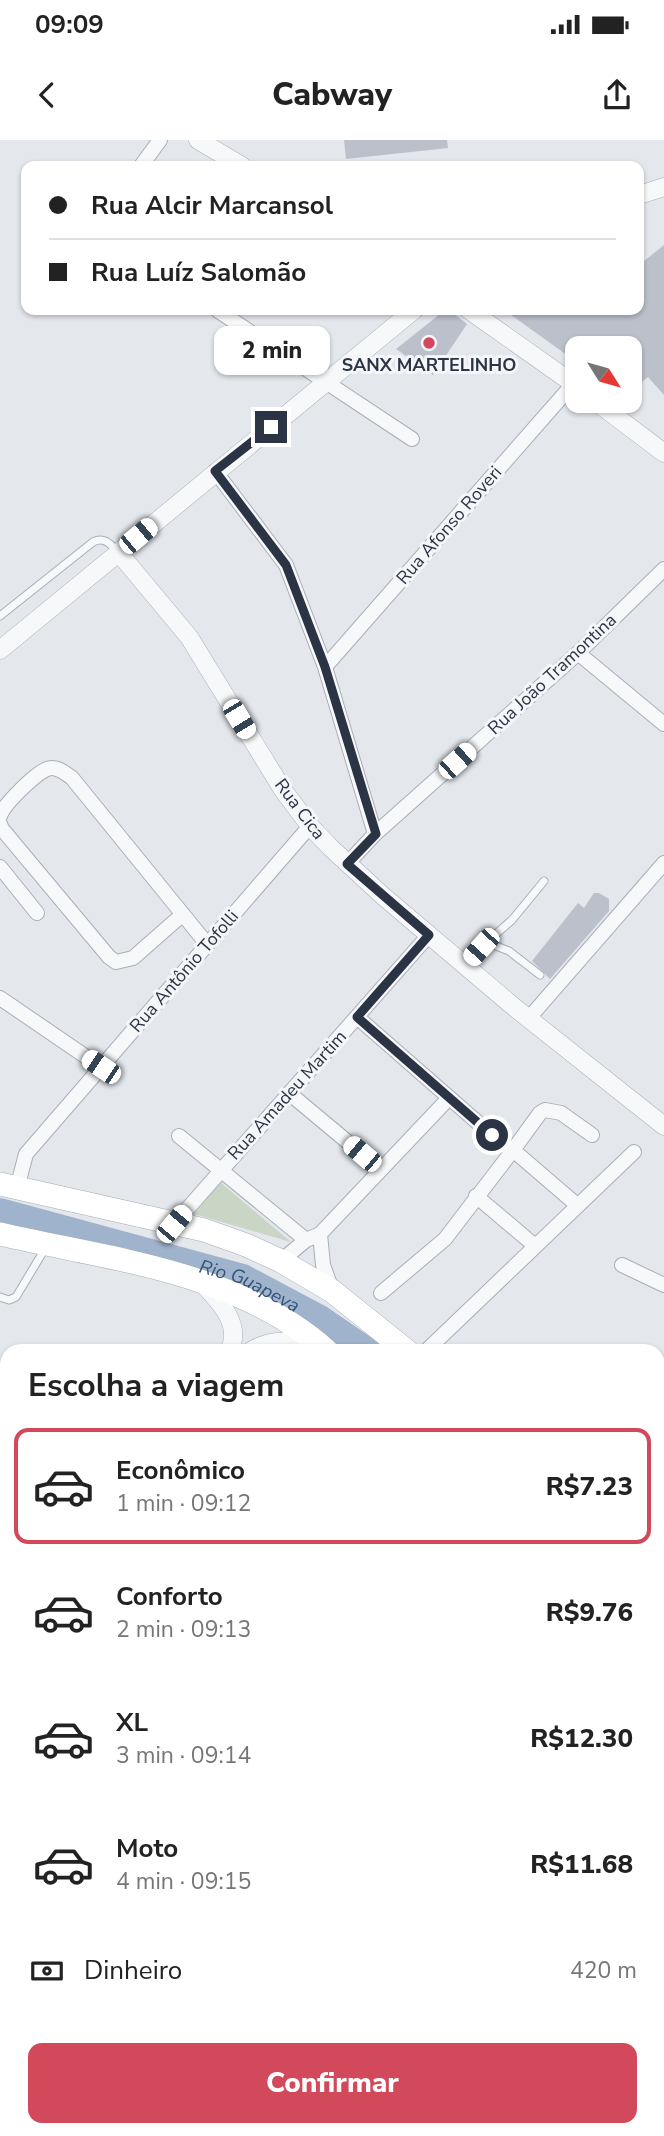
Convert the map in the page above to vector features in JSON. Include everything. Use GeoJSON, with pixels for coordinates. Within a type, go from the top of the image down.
{"type":"FeatureCollection","features":[{"type":"Feature","properties":{"kind":"main road"},"geometry":{"type":"LineString","coordinates":[[9,1186],[204,1230],[246,1245],[281,1261],[332,1291],[398,1344]]}},
{"type":"Feature","properties":{"kind":"main road"},"geometry":{"type":"LineString","coordinates":[[0,1234],[108,1256],[201,1281],[260,1307],[316,1344]]}},
{"type":"Feature","properties":{"kind":"street"},"geometry":{"type":"LineString","coordinates":[[145,161],[160,140]]}},
{"type":"Feature","properties":{"kind":"street"},"geometry":{"type":"LineString","coordinates":[[198,140],[234,161]]}},
{"type":"Feature","properties":{"kind":"street"},"geometry":{"type":"LineString","coordinates":[[644,193],[664,187]]}},
{"type":"Feature","properties":{"kind":"street"},"geometry":{"type":"LineString","coordinates":[[225,315],[412,439]]}},
{"type":"Feature","properties":{"kind":"street"},"geometry":{"type":"LineString","coordinates":[[0,650],[408,315]]}},
{"type":"Feature","properties":{"kind":"street"},"geometry":{"type":"LineString","coordinates":[[476,315],[565,378]]}},
{"type":"Feature","properties":{"kind":"street","name":"Rua Afonso Roveri"},"geometry":{"type":"LineString","coordinates":[[325,667],[565,396]]}},
{"type":"Feature","properties":{"kind":"street"},"geometry":{"type":"LineString","coordinates":[[611,413],[664,453]]}},
{"type":"Feature","properties":{"kind":"street"},"geometry":{"type":"LineString","coordinates":[[215,471],[286,565],[325,667],[376,834]]}},
{"type":"Feature","properties":{"kind":"street","name":"Rua Cica"},"geometry":{"type":"LineString","coordinates":[[119,553],[189,637],[263,758],[310,826],[347,864],[464,965],[664,1126]]}},
{"type":"Feature","properties":{"kind":"street","name":"Rua João Tramontina"},"geometry":{"type":"LineString","coordinates":[[347,864],[376,834],[578,653],[664,569]]}},
{"type":"Feature","properties":{"kind":"street"},"geometry":{"type":"LineString","coordinates":[[578,653],[664,724]]}},
{"type":"Feature","properties":{"kind":"street"},"geometry":{"type":"LineString","coordinates":[[0,816],[6,803],[46,769],[55,768],[65,772],[207,944]]}},
{"type":"Feature","properties":{"kind":"street"},"geometry":{"type":"LineString","coordinates":[[0,824],[116,962],[133,958],[183,914]]}},
{"type":"Feature","properties":{"kind":"street","name":"Rua Antônio Tofolli"},"geometry":{"type":"LineString","coordinates":[[9,1186],[26,1154],[310,826]]}},
{"type":"Feature","properties":{"kind":"street"},"geometry":{"type":"LineString","coordinates":[[529,1018],[664,863]]}},
{"type":"Feature","properties":{"kind":"street"},"geometry":{"type":"LineString","coordinates":[[0,867],[37,913]]}},
{"type":"Feature","properties":{"kind":"street","name":"Rua Amadeu Martim"},"geometry":{"type":"LineString","coordinates":[[174,1224],[429,935]]}},
{"type":"Feature","properties":{"kind":"street"},"geometry":{"type":"LineString","coordinates":[[0,998],[101,1067]]}},
{"type":"Feature","properties":{"kind":"street"},"geometry":{"type":"LineString","coordinates":[[357,1017],[492,1135]]}},
{"type":"Feature","properties":{"kind":"street"},"geometry":{"type":"LineString","coordinates":[[289,1093],[380,1169]]}},
{"type":"Feature","properties":{"kind":"street"},"geometry":{"type":"LineString","coordinates":[[281,1261],[306,1240],[320,1234],[449,1098]]}},
{"type":"Feature","properties":{"kind":"street"},"geometry":{"type":"LineString","coordinates":[[381,1293],[445,1239],[540,1113],[545,1110],[561,1113],[592,1135]]}},
{"type":"Feature","properties":{"kind":"street"},"geometry":{"type":"LineString","coordinates":[[179,1136],[306,1240]]}},
{"type":"Feature","properties":{"kind":"street"},"geometry":{"type":"LineString","coordinates":[[513,1150],[577,1205]]}},
{"type":"Feature","properties":{"kind":"street"},"geometry":{"type":"LineString","coordinates":[[433,1344],[634,1152]]}},
{"type":"Feature","properties":{"kind":"street"},"geometry":{"type":"LineString","coordinates":[[476,1196],[534,1245]]}},
{"type":"Feature","properties":{"kind":"street"},"geometry":{"type":"LineString","coordinates":[[320,1234],[323,1265],[332,1291]]}},
{"type":"Feature","properties":{"kind":"street"},"geometry":{"type":"LineString","coordinates":[[622,1265],[664,1286]]}},
{"type":"Feature","properties":{"kind":"street"},"geometry":{"type":"LineString","coordinates":[[201,1281],[222,1307],[232,1326],[232,1344]]}},
{"type":"Feature","properties":{"kind":"street"},"geometry":{"type":"LineString","coordinates":[[265,1344],[279,1340],[297,1344]]}},
{"type":"Feature","properties":{"kind":"lane"},"geometry":{"type":"LineString","coordinates":[[0,616],[93,542],[107,541],[119,553]]}},
{"type":"Feature","properties":{"kind":"lane"},"geometry":{"type":"LineString","coordinates":[[464,965],[512,920],[544,881]]}},
{"type":"Feature","properties":{"kind":"lane"},"geometry":{"type":"LineString","coordinates":[[486,942],[509,951],[541,975]]}},
{"type":"Feature","properties":{"kind":"lane"},"geometry":{"type":"LineString","coordinates":[[0,1297],[9,1300],[16,1297],[47,1245]]}},
{"type":"Feature","properties":{"kind":"green space"},"geometry":{"type":"Polygon","coordinates":[[[220,1182],[291,1242],[194,1214],[220,1182]]]}},
{"type":"Feature","properties":{"kind":"building"},"geometry":{"type":"Polygon","coordinates":[[[344,140],[447,140],[448,148],[346,159],[344,140]]]}},
{"type":"Feature","properties":{"kind":"building"},"geometry":{"type":"Polygon","coordinates":[[[664,245],[664,395],[648,377],[642,382],[642,336],[565,336],[565,354],[511,315],[644,315],[644,261],[664,245]]]}},
{"type":"Feature","properties":{"kind":"building","name":"SANX MARTELINHO"},"geometry":{"type":"Polygon","coordinates":[[[439,315],[456,315],[467,324],[433,375],[396,349],[439,315]]]}},
{"type":"Feature","properties":{"kind":"building"},"geometry":{"type":"Polygon","coordinates":[[[594,893],[609,899],[609,911],[550,979],[532,961],[578,903],[584,908],[594,893]]]}},
{"type":"Feature","properties":{"kind":"waterway","name":"Rio Guapeva"},"geometry":{"type":"LineString","coordinates":[[0,1211],[243,1277],[320,1318],[358,1344]]}},
{"type":"Feature","properties":{"kind":"place","name":"SANX MARTELINHO"},"geometry":{"type":"Point","coordinates":[429,343]}},
{"type":"Feature","properties":{"kind":"route"},"geometry":{"type":"LineString","coordinates":[[271,427],[215,471],[286,565],[325,667],[376,834],[347,864],[429,935],[357,1017],[492,1135]]}}]}
